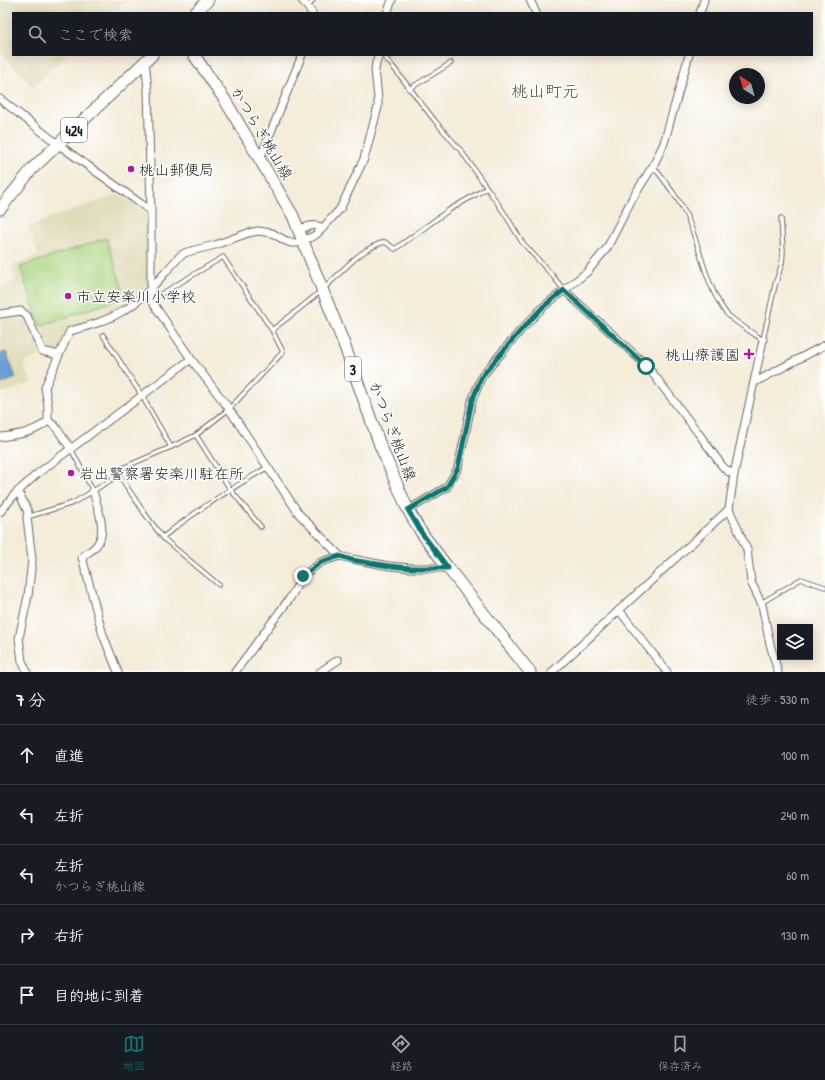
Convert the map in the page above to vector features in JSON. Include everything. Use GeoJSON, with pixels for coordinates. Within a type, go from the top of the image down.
{"type":"FeatureCollection","features":[{"type":"Feature","properties":{"kind":"main road"},"geometry":{"type":"LineString","coordinates":[[196,12],[208,0]]}},
{"type":"Feature","properties":{"kind":"main road","name":"かつらぎ桃山線"},"geometry":{"type":"LineString","coordinates":[[195,56],[225,100],[293,216],[344,344],[380,445],[408,510],[421,532],[448,568],[530,672]]}},
{"type":"Feature","properties":{"kind":"main road","name":"424"},"geometry":{"type":"LineString","coordinates":[[0,209],[32,169],[149,58]]}},
{"type":"Feature","properties":{"kind":"street"},"geometry":{"type":"LineString","coordinates":[[302,0],[310,10]]}},
{"type":"Feature","properties":{"kind":"street"},"geometry":{"type":"LineString","coordinates":[[387,12],[392,0]]}},
{"type":"Feature","properties":{"kind":"street"},"geometry":{"type":"LineString","coordinates":[[530,0],[536,12]]}},
{"type":"Feature","properties":{"kind":"street"},"geometry":{"type":"LineString","coordinates":[[700,12],[704,0]]}},
{"type":"Feature","properties":{"kind":"street"},"geometry":{"type":"LineString","coordinates":[[260,159],[302,56]]}},
{"type":"Feature","properties":{"kind":"street"},"geometry":{"type":"LineString","coordinates":[[48,421],[48,406],[44,387],[70,331],[97,323],[130,307],[152,287],[181,255],[187,252],[215,245],[258,231],[272,233],[286,242],[291,243],[314,236],[323,228],[340,209],[364,160],[378,107],[374,70],[380,56]]}},
{"type":"Feature","properties":{"kind":"street"},"geometry":{"type":"LineString","coordinates":[[408,510],[447,487],[458,468],[472,401],[482,376],[521,330],[543,307],[588,272],[606,248],[632,199],[653,166],[664,143],[689,56]]}},
{"type":"Feature","properties":{"kind":"street"},"geometry":{"type":"LineString","coordinates":[[149,58],[148,89],[152,212],[151,300],[229,409],[299,514],[340,556],[352,560],[389,566],[411,568],[448,568]]}},
{"type":"Feature","properties":{"kind":"street"},"geometry":{"type":"LineString","coordinates":[[0,99],[59,145],[152,212]]}},
{"type":"Feature","properties":{"kind":"street"},"geometry":{"type":"LineString","coordinates":[[299,229],[312,225],[318,225],[323,228]]}},
{"type":"Feature","properties":{"kind":"street"},"geometry":{"type":"LineString","coordinates":[[564,290],[646,366],[699,434],[722,467],[734,474]]}},
{"type":"Feature","properties":{"kind":"street"},"geometry":{"type":"LineString","coordinates":[[0,314],[21,311],[24,313],[27,316],[42,351],[59,356]]}},
{"type":"Feature","properties":{"kind":"street"},"geometry":{"type":"LineString","coordinates":[[763,340],[734,474],[729,508],[746,550],[751,582],[760,603],[778,672]]}},
{"type":"Feature","properties":{"kind":"street"},"geometry":{"type":"LineString","coordinates":[[755,382],[825,345]]}},
{"type":"Feature","properties":{"kind":"street"},"geometry":{"type":"LineString","coordinates":[[0,512],[18,491],[37,474],[192,359]]}},
{"type":"Feature","properties":{"kind":"street"},"geometry":{"type":"LineString","coordinates":[[0,437],[24,434],[48,421]]}},
{"type":"Feature","properties":{"kind":"street"},"geometry":{"type":"LineString","coordinates":[[48,421],[55,426],[71,449]]}},
{"type":"Feature","properties":{"kind":"street"},"geometry":{"type":"LineString","coordinates":[[18,491],[28,512],[27,517],[32,560],[28,596],[19,638],[22,661],[27,672]]}},
{"type":"Feature","properties":{"kind":"street"},"geometry":{"type":"LineString","coordinates":[[93,491],[101,525],[101,536],[98,543],[82,558],[103,635],[118,672]]}},
{"type":"Feature","properties":{"kind":"street"},"geometry":{"type":"LineString","coordinates":[[552,672],[729,508]]}},
{"type":"Feature","properties":{"kind":"street"},"geometry":{"type":"LineString","coordinates":[[235,672],[290,598],[303,576],[321,562],[340,556]]}},
{"type":"Feature","properties":{"kind":"street"},"geometry":{"type":"LineString","coordinates":[[619,610],[667,672]]}},
{"type":"Feature","properties":{"kind":"street"},"geometry":{"type":"LineString","coordinates":[[320,672],[338,660]]}},
{"type":"Feature","properties":{"kind":"lane"},"geometry":{"type":"LineString","coordinates":[[310,10],[313,0]]}},
{"type":"Feature","properties":{"kind":"lane"},"geometry":{"type":"LineString","coordinates":[[382,56],[390,63],[409,89],[462,152],[505,214],[522,242],[552,274],[564,290]]}},
{"type":"Feature","properties":{"kind":"lane"},"geometry":{"type":"LineString","coordinates":[[409,89],[451,63]]}},
{"type":"Feature","properties":{"kind":"lane"},"geometry":{"type":"LineString","coordinates":[[653,166],[680,201],[690,223],[704,271],[711,288],[727,314],[763,340],[775,285],[782,263],[783,252],[781,218]]}},
{"type":"Feature","properties":{"kind":"lane"},"geometry":{"type":"LineString","coordinates":[[272,330],[322,290],[355,258],[376,244],[384,242],[395,249],[449,210],[487,188]]}},
{"type":"Feature","properties":{"kind":"lane"},"geometry":{"type":"LineString","coordinates":[[151,300],[223,257],[272,330],[284,352],[229,409],[196,435],[118,470],[119,475],[163,538],[219,585]]}},
{"type":"Feature","properties":{"kind":"lane"},"geometry":{"type":"LineString","coordinates":[[103,335],[142,396],[170,447]]}},
{"type":"Feature","properties":{"kind":"lane"},"geometry":{"type":"LineString","coordinates":[[196,435],[230,489],[261,527]]}},
{"type":"Feature","properties":{"kind":"lane"},"geometry":{"type":"LineString","coordinates":[[71,449],[93,491]]}},
{"type":"Feature","properties":{"kind":"lane"},"geometry":{"type":"LineString","coordinates":[[163,538],[193,513],[268,467]]}},
{"type":"Feature","properties":{"kind":"lane"},"geometry":{"type":"LineString","coordinates":[[27,517],[73,504],[119,475]]}},
{"type":"Feature","properties":{"kind":"lane"},"geometry":{"type":"LineString","coordinates":[[760,603],[801,579],[825,587]]}},
{"type":"Feature","properties":{"kind":"shaded area"},"geometry":{"type":"Polygon","coordinates":[[[0,0],[128,0],[115,12],[12,12],[12,56],[66,56],[33,87],[0,51],[0,0]]]}},
{"type":"Feature","properties":{"kind":"shaded area","name":"市立安楽川小学校"},"geometry":{"type":"Polygon","coordinates":[[[119,194],[147,213],[148,284],[126,307],[67,329],[56,357],[45,354],[23,363],[31,383],[0,394],[0,286],[16,281],[11,266],[38,255],[28,226],[119,194]]]}},
{"type":"Feature","properties":{"kind":"green space"},"geometry":{"type":"Polygon","coordinates":[[[106,238],[123,289],[119,299],[40,326],[20,267],[106,238]]]}},
{"type":"Feature","properties":{"kind":"water"},"geometry":{"type":"Polygon","coordinates":[[[6,352],[16,378],[0,384],[0,354],[6,352]]]}},
{"type":"Feature","properties":{"kind":"waterway"},"geometry":{"type":"LineString","coordinates":[[306,232],[313,229]]}},
{"type":"Feature","properties":{"kind":"waterway"},"geometry":{"type":"LineString","coordinates":[[288,235],[296,235]]}},
{"type":"Feature","properties":{"kind":"place","name":"桃山郵便局"},"geometry":{"type":"Point","coordinates":[131,169]}},
{"type":"Feature","properties":{"kind":"place","name":"市立安楽川小学校"},"geometry":{"type":"Point","coordinates":[68,296]}},
{"type":"Feature","properties":{"kind":"place","name":"桃山療護園"},"geometry":{"type":"Point","coordinates":[749,354]}},
{"type":"Feature","properties":{"kind":"place","name":"岩出警察署安楽川駐在所"},"geometry":{"type":"Point","coordinates":[71,473]}},
{"type":"Feature","properties":{"kind":"district","name":"桃山町元"},"geometry":{"type":"Point","coordinates":[545,90]}},
{"type":"Feature","properties":{"kind":"route"},"geometry":{"type":"LineString","coordinates":[[303,576],[321,562],[340,556],[352,560],[389,566],[411,568],[448,568],[421,532],[408,510],[447,487],[458,468],[474,392],[482,376],[521,330],[543,307],[564,290],[646,366]]}}]}
